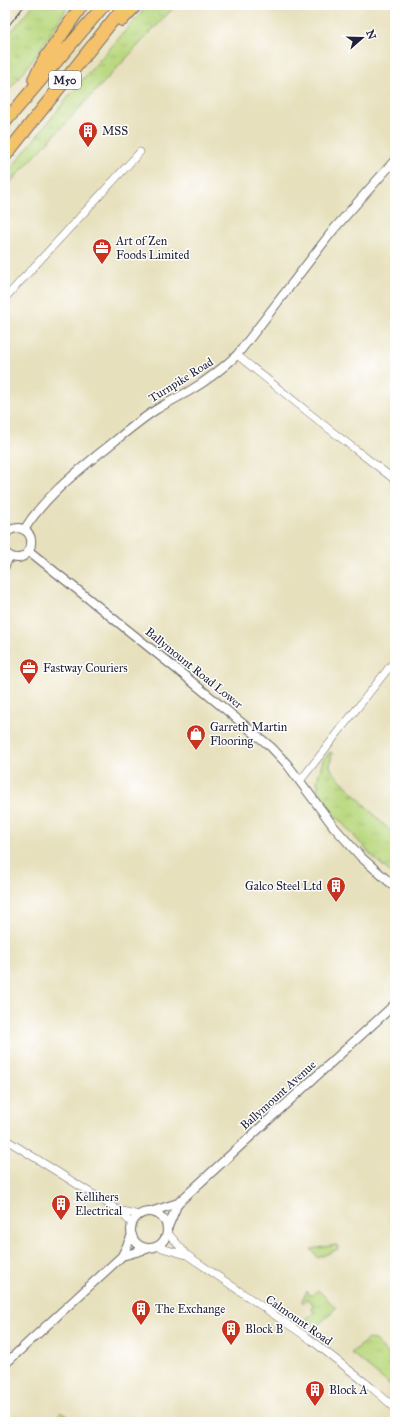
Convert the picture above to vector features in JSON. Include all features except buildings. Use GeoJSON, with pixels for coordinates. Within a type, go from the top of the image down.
{"type":"FeatureCollection","features":[{"type":"Feature","properties":{"kind":"highway"},"geometry":{"type":"LineString","coordinates":[[24,98],[45,59],[82,5]]}},
{"type":"Feature","properties":{"kind":"highway","name":"M50"},"geometry":{"type":"LineString","coordinates":[[5,122],[104,5]]}},
{"type":"Feature","properties":{"kind":"highway","name":"M50"},"geometry":{"type":"LineString","coordinates":[[5,156],[125,5]]}},
{"type":"Feature","properties":{"kind":"highway"},"geometry":{"type":"LineString","coordinates":[[71,72],[136,5]]}},
{"type":"Feature","properties":{"kind":"street"},"geometry":{"type":"LineString","coordinates":[[5,298],[140,152]]}},
{"type":"Feature","properties":{"kind":"street","name":"Turnpike Road"},"geometry":{"type":"LineString","coordinates":[[24,530],[37,511],[55,493],[80,470],[134,426],[155,410],[209,378],[227,365],[334,229],[395,160]]}},
{"type":"Feature","properties":{"kind":"street"},"geometry":{"type":"LineString","coordinates":[[237,354],[329,429],[395,480]]}},
{"type":"Feature","properties":{"kind":"street"},"geometry":{"type":"LineString","coordinates":[[5,534],[15,528],[24,530],[32,542],[29,551],[24,556],[20,557],[7,554],[5,566]]}},
{"type":"Feature","properties":{"kind":"street","name":"Ballymount Road Lower"},"geometry":{"type":"LineString","coordinates":[[29,551],[250,728],[276,753],[300,781],[338,832],[361,857],[395,887]]}},
{"type":"Feature","properties":{"kind":"street"},"geometry":{"type":"LineString","coordinates":[[300,781],[395,660]]}},
{"type":"Feature","properties":{"kind":"street","name":"Ballymount Avenue"},"geometry":{"type":"LineString","coordinates":[[150,1212],[178,1203],[395,1004]]}},
{"type":"Feature","properties":{"kind":"street"},"geometry":{"type":"LineString","coordinates":[[5,1140],[118,1210],[132,1224]]}},
{"type":"Feature","properties":{"kind":"street","name":"Ballymount Avenue"},"geometry":{"type":"LineString","coordinates":[[168,1230],[178,1203]]}},
{"type":"Feature","properties":{"kind":"street"},"geometry":{"type":"LineString","coordinates":[[118,1210],[139,1215]]}},
{"type":"Feature","properties":{"kind":"street"},"geometry":{"type":"LineString","coordinates":[[5,1364],[122,1256],[132,1235],[132,1224],[139,1215],[150,1212],[162,1216],[168,1230],[163,1243],[158,1247],[122,1256]]}},
{"type":"Feature","properties":{"kind":"street","name":"Calmount Road"},"geometry":{"type":"LineString","coordinates":[[168,1230],[186,1255]]}},
{"type":"Feature","properties":{"kind":"street"},"geometry":{"type":"LineString","coordinates":[[132,1235],[137,1244],[147,1249]]}},
{"type":"Feature","properties":{"kind":"street","name":"Calmount Road"},"geometry":{"type":"LineString","coordinates":[[158,1247],[186,1255],[311,1340],[372,1387],[395,1408]]}},
{"type":"Feature","properties":{"kind":"green space"},"geometry":{"type":"Polygon","coordinates":[[[33,5],[69,5],[33,60],[5,95],[5,40],[33,5]]]}},
{"type":"Feature","properties":{"kind":"green space"},"geometry":{"type":"Polygon","coordinates":[[[148,5],[176,5],[5,188],[5,176],[82,80],[148,5]]]}},
{"type":"Feature","properties":{"kind":"green space"},"geometry":{"type":"Polygon","coordinates":[[[330,752],[332,753],[330,766],[332,771],[395,836],[395,877],[372,856],[333,813],[318,791],[318,774],[323,760],[330,752]]]}},
{"type":"Feature","properties":{"kind":"green space"},"geometry":{"type":"Polygon","coordinates":[[[337,1245],[338,1249],[318,1258],[311,1249],[337,1245]]]}},
{"type":"Feature","properties":{"kind":"green space"},"geometry":{"type":"Polygon","coordinates":[[[318,1290],[336,1308],[316,1327],[305,1319],[315,1312],[311,1309],[314,1305],[307,1299],[303,1303],[302,1300],[307,1291],[311,1296],[318,1290]]]}},
{"type":"Feature","properties":{"kind":"green space"},"geometry":{"type":"Polygon","coordinates":[[[368,1339],[375,1340],[395,1362],[395,1389],[351,1353],[368,1339]]]}},
{"type":"Feature","properties":{"kind":"green space"},"geometry":{"type":"Polygon","coordinates":[[[62,1411],[74,1422],[55,1422],[53,1420],[62,1411]]]}},
{"type":"Feature","properties":{"kind":"tram line"},"geometry":{"type":"LineString","coordinates":[[5,30],[25,5]]}},
{"type":"Feature","properties":{"kind":"place","name":"MSS"},"geometry":{"type":"Point","coordinates":[88,148]}},
{"type":"Feature","properties":{"kind":"place","name":"Art of Zen Foods Limited"},"geometry":{"type":"Point","coordinates":[102,265]}},
{"type":"Feature","properties":{"kind":"place","name":"Fastway Couriers"},"geometry":{"type":"Point","coordinates":[29,685]}},
{"type":"Feature","properties":{"kind":"place","name":"Garreth Martin Flooring"},"geometry":{"type":"Point","coordinates":[196,751]}},
{"type":"Feature","properties":{"kind":"place","name":"Galco Steel Ltd"},"geometry":{"type":"Point","coordinates":[336,903]}},
{"type":"Feature","properties":{"kind":"place","name":"Kellihers Electrical"},"geometry":{"type":"Point","coordinates":[61,1221]}},
{"type":"Feature","properties":{"kind":"place","name":"The Exchange"},"geometry":{"type":"Point","coordinates":[141,1326]}},
{"type":"Feature","properties":{"kind":"place","name":"Block B"},"geometry":{"type":"Point","coordinates":[231,1346]}},
{"type":"Feature","properties":{"kind":"place","name":"Block A"},"geometry":{"type":"Point","coordinates":[315,1407]}}]}
